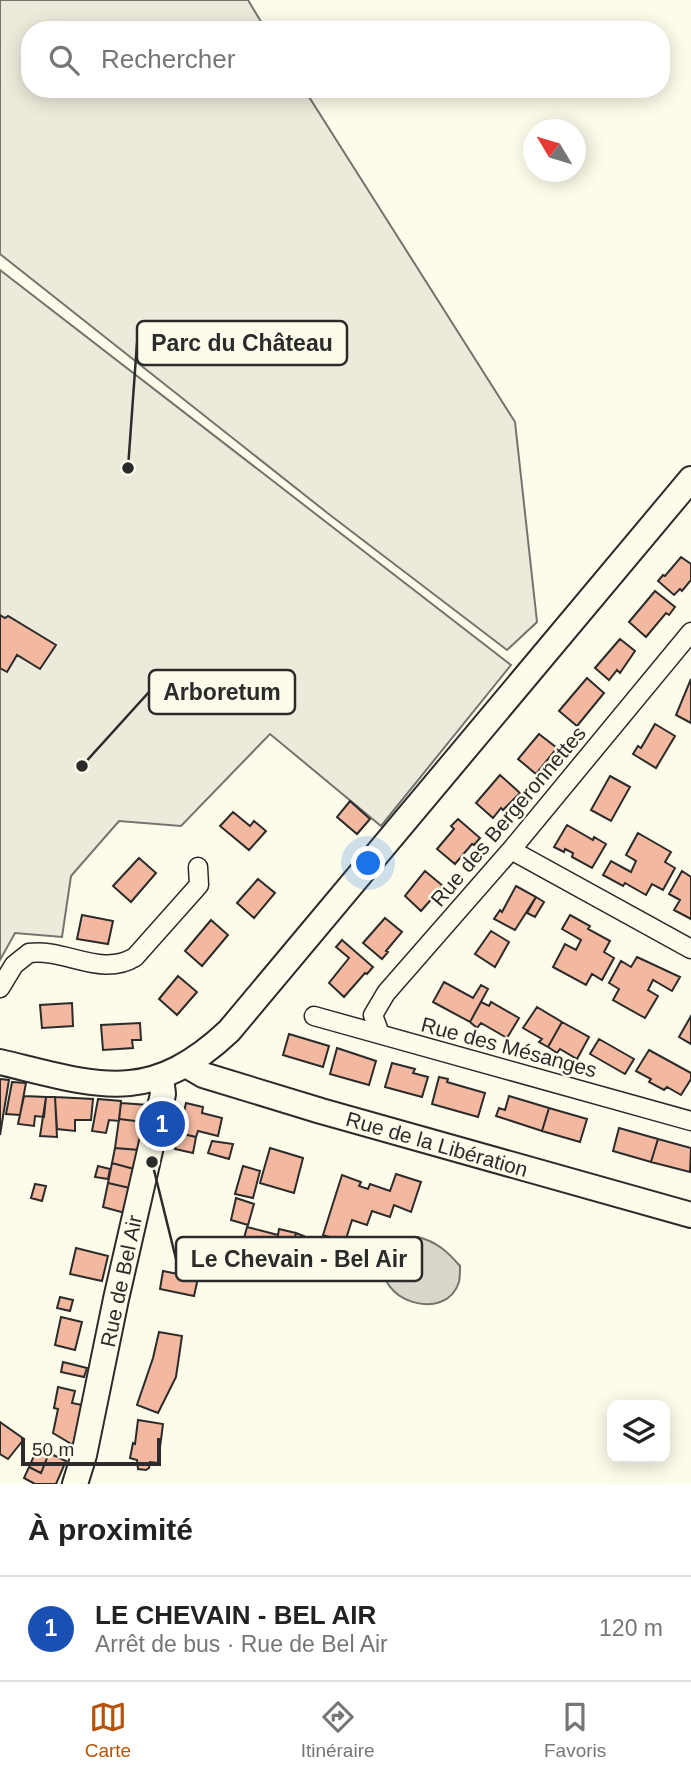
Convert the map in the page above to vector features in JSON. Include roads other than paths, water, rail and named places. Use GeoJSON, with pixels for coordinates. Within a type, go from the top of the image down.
{"type":"FeatureCollection","features":[{"type":"Feature","properties":{"kind":"street"},"geometry":{"type":"LineString","coordinates":[[0,1062],[54,1076],[102,1083],[132,1083],[161,1077],[186,1065],[229,1031],[687,491]]}},
{"type":"Feature","properties":{"kind":"street","name":"Rue des Bergeronnettes"},"geometry":{"type":"LineString","coordinates":[[380,1034],[373,1015],[386,993],[511,850],[691,632]]}},
{"type":"Feature","properties":{"kind":"street"},"geometry":{"type":"LineString","coordinates":[[511,850],[691,949]]}},
{"type":"Feature","properties":{"kind":"street"},"geometry":{"type":"LineString","coordinates":[[0,988],[14,965],[29,953],[48,953],[113,966],[125,964],[135,957],[200,885],[198,867]]}},
{"type":"Feature","properties":{"kind":"street","name":"Rue des Mésanges"},"geometry":{"type":"LineString","coordinates":[[314,1016],[691,1121]]}},
{"type":"Feature","properties":{"kind":"street","name":"Rue de la Libération"},"geometry":{"type":"LineString","coordinates":[[186,1065],[203,1075],[309,1107],[691,1215]]}},
{"type":"Feature","properties":{"kind":"street","name":"Rue de Bel Air"},"geometry":{"type":"LineString","coordinates":[[75,1484],[84,1455],[163,1094],[161,1077]]}},
{"type":"Feature","properties":{"kind":"place","name":"Parc du Château"},"geometry":{"type":"Point","coordinates":[128,468]}},
{"type":"Feature","properties":{"kind":"place","name":"Arboretum"},"geometry":{"type":"Point","coordinates":[82,766]}},
{"type":"Feature","properties":{"kind":"place","name":"LE CHEVAIN - BEL AIR"},"geometry":{"type":"Point","coordinates":[162,1124]}},
{"type":"Feature","properties":{"kind":"place","name":"Le Chevain - Bel Air"},"geometry":{"type":"Point","coordinates":[152,1162]}}]}
